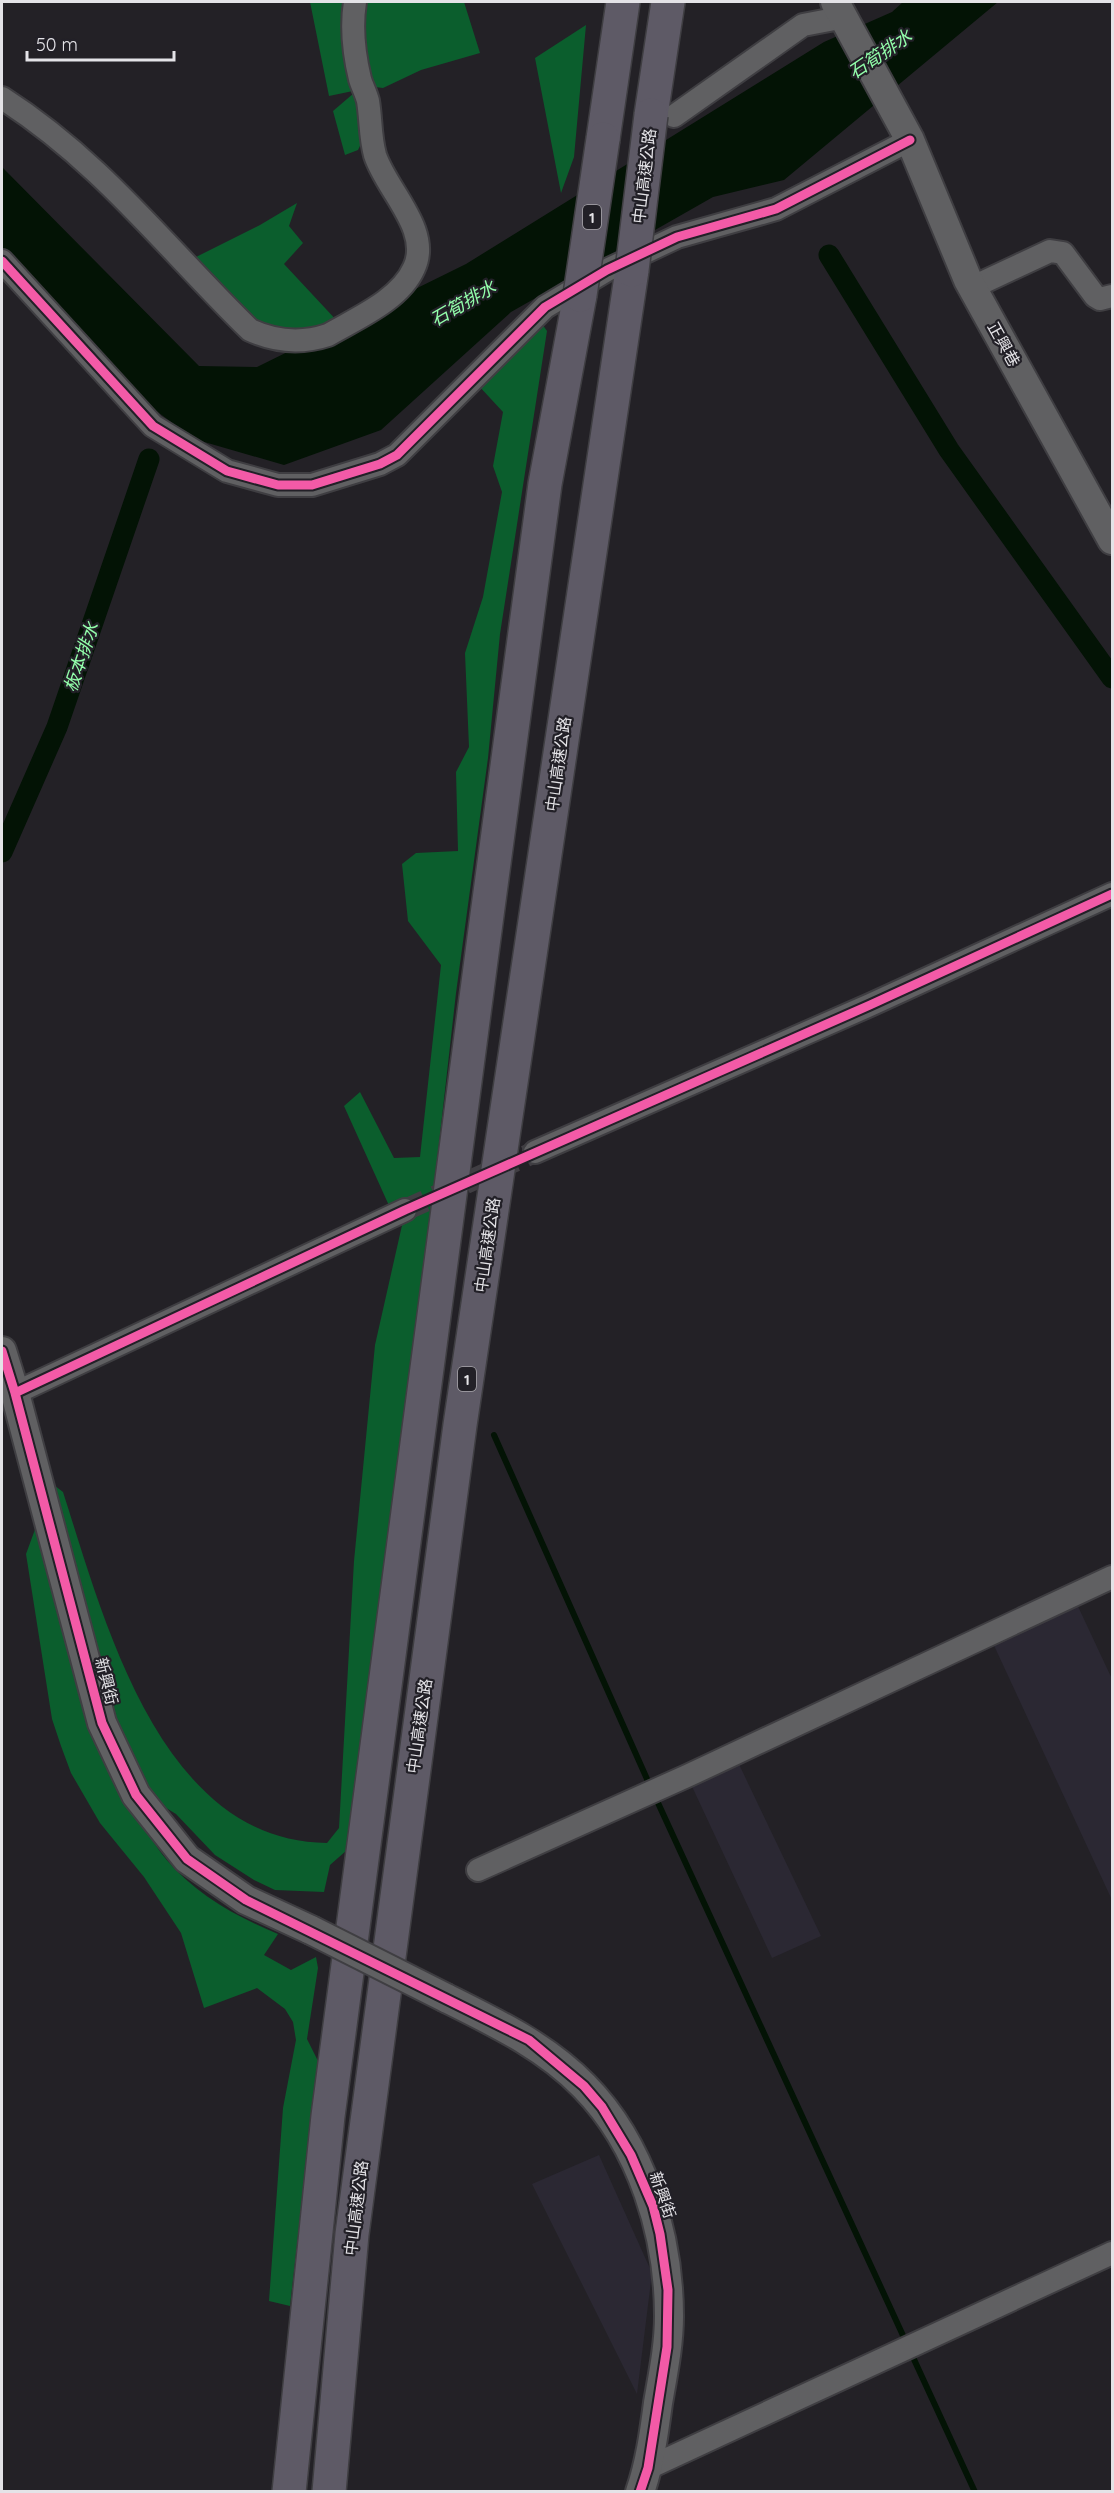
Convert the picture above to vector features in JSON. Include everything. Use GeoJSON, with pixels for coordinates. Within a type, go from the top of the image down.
{"type":"FeatureCollection","features":[{"type":"Feature","properties":{"kind":"highway","name":"1"},"geometry":{"type":"LineString","coordinates":[[289,2492],[328,2116],[545,484],[580,295],[623,2]]}},
{"type":"Feature","properties":{"kind":"highway","name":"中山高速公路"},"geometry":{"type":"LineString","coordinates":[[329,2492],[352,2234],[460,1425],[632,270],[663,116],[668,2]]}},
{"type":"Feature","properties":{"kind":"street"},"geometry":{"type":"LineString","coordinates":[[2,98],[59,138],[107,180],[250,330],[278,340],[317,339],[328,335],[399,289],[414,270],[419,253],[408,214],[383,175],[371,139],[368,101],[357,65],[354,45],[355,2]]}},
{"type":"Feature","properties":{"kind":"street"},"geometry":{"type":"LineString","coordinates":[[663,116],[803,25],[840,9]]}},
{"type":"Feature","properties":{"kind":"street","name":"正興巷"},"geometry":{"type":"LineString","coordinates":[[840,9],[910,140],[973,287],[1113,540]]}},
{"type":"Feature","properties":{"kind":"street"},"geometry":{"type":"LineString","coordinates":[[2,261],[153,426],[216,465],[244,478],[278,485],[312,485],[348,475],[397,455],[545,307],[607,270],[677,237],[776,209],[910,140]]}},
{"type":"Feature","properties":{"kind":"street"},"geometry":{"type":"LineString","coordinates":[[973,287],[1050,251],[1056,251],[1063,253],[1095,296],[1101,299],[1113,296]]}},
{"type":"Feature","properties":{"kind":"street"},"geometry":{"type":"LineString","coordinates":[[535,1152],[870,1005],[1113,894]]}},
{"type":"Feature","properties":{"kind":"street"},"geometry":{"type":"LineString","coordinates":[[15,1393],[405,1210]]}},
{"type":"Feature","properties":{"kind":"street","name":"新興街"},"geometry":{"type":"LineString","coordinates":[[2,1351],[102,1723],[136,1795],[187,1859],[246,1900],[311,1930],[529,2040],[584,2086],[617,2130],[643,2180],[660,2234],[669,2290],[667,2347],[644,2480]]}},
{"type":"Feature","properties":{"kind":"street"},"geometry":{"type":"LineString","coordinates":[[478,1870],[687,1776],[1113,1577]]}},
{"type":"Feature","properties":{"kind":"street"},"geometry":{"type":"LineString","coordinates":[[644,2480],[1113,2253]]}},
{"type":"Feature","properties":{"kind":"shaded area"},"geometry":{"type":"Polygon","coordinates":[[[1075,1600],[1112,1679],[1112,1900],[991,1639],[1075,1600]]]}},
{"type":"Feature","properties":{"kind":"shaded area"},"geometry":{"type":"Polygon","coordinates":[[[736,1758],[821,1936],[772,1958],[689,1780],[736,1758]]]}},
{"type":"Feature","properties":{"kind":"shaded area"},"geometry":{"type":"Polygon","coordinates":[[[599,2155],[652,2273],[637,2394],[532,2184],[599,2155]]]}},
{"type":"Feature","properties":{"kind":"green space"},"geometry":{"type":"Polygon","coordinates":[[[310,2],[347,2],[353,91],[329,96],[310,2]]]}},
{"type":"Feature","properties":{"kind":"green space"},"geometry":{"type":"Polygon","coordinates":[[[363,2],[464,2],[480,53],[421,70],[383,88],[375,87],[366,72],[363,2]]]}},
{"type":"Feature","properties":{"kind":"green space"},"geometry":{"type":"Polygon","coordinates":[[[586,25],[574,157],[561,193],[535,58],[586,25]]]}},
{"type":"Feature","properties":{"kind":"green space"},"geometry":{"type":"Polygon","coordinates":[[[354,93],[368,130],[358,150],[345,155],[333,111],[354,93]]]}},
{"type":"Feature","properties":{"kind":"green space"},"geometry":{"type":"Polygon","coordinates":[[[297,203],[289,226],[303,243],[284,264],[339,323],[298,334],[256,325],[194,258],[260,225],[297,203]]]}},
{"type":"Feature","properties":{"kind":"green space"},"geometry":{"type":"Polygon","coordinates":[[[540,321],[547,331],[500,634],[488,758],[347,1850],[330,1865],[324,1892],[275,1890],[254,1880],[215,1855],[176,1814],[153,1800],[125,1750],[46,1479],[63,1492],[98,1600],[121,1659],[148,1715],[181,1765],[221,1806],[269,1833],[327,1843],[339,1828],[354,1561],[375,1345],[405,1212],[391,1210],[344,1106],[360,1092],[394,1158],[420,1157],[441,965],[408,921],[402,864],[416,853],[458,851],[456,772],[469,747],[465,653],[483,597],[502,492],[493,466],[503,412],[478,385],[540,321]]]}},
{"type":"Feature","properties":{"kind":"green space"},"geometry":{"type":"Polygon","coordinates":[[[37,1524],[137,1816],[177,1872],[203,1894],[247,1920],[278,1934],[264,1955],[291,1970],[316,1957],[318,1968],[307,2039],[318,2061],[290,2306],[269,2301],[283,2108],[296,2040],[293,2022],[285,2009],[257,1988],[204,2008],[181,1933],[144,1877],[100,1823],[71,1773],[52,1719],[26,1554],[37,1524]]]}},
{"type":"Feature","properties":{"kind":"water","name":"石筍排水"},"geometry":{"type":"Polygon","coordinates":[[[903,2],[998,2],[784,180],[713,197],[511,312],[381,430],[284,465],[194,439],[151,407],[2,261],[2,167],[199,366],[257,367],[466,264],[824,42],[892,12],[903,2]]]}},
{"type":"Feature","properties":{"kind":"waterway"},"geometry":{"type":"LineString","coordinates":[[829,255],[949,450],[1112,678]]}},
{"type":"Feature","properties":{"kind":"waterway","name":"板本排水"},"geometry":{"type":"LineString","coordinates":[[2,852],[57,727],[149,459]]}},
{"type":"Feature","properties":{"kind":"waterway"},"geometry":{"type":"LineString","coordinates":[[494,1435],[647,1779],[975,2492]]}},
{"type":"Feature","properties":{"kind":"tunnel"},"geometry":{"type":"LineString","coordinates":[[405,1210],[535,1152]]}},
{"type":"Feature","properties":{"kind":"cycle path"},"geometry":{"type":"LineString","coordinates":[[2,261],[153,426],[227,471],[278,485],[312,485],[380,464],[397,455],[545,307],[607,270],[677,237],[776,209],[910,140]]}},
{"type":"Feature","properties":{"kind":"cycle path"},"geometry":{"type":"LineString","coordinates":[[15,1393],[405,1210],[870,1005],[1112,894]]}},
{"type":"Feature","properties":{"kind":"cycle path"},"geometry":{"type":"LineString","coordinates":[[2,1351],[102,1723],[136,1795],[187,1859],[246,1900],[529,2040],[584,2086],[602,2107],[631,2155],[653,2206],[660,2234],[668,2290],[667,2347],[648,2468],[640,2492]]}}]}
